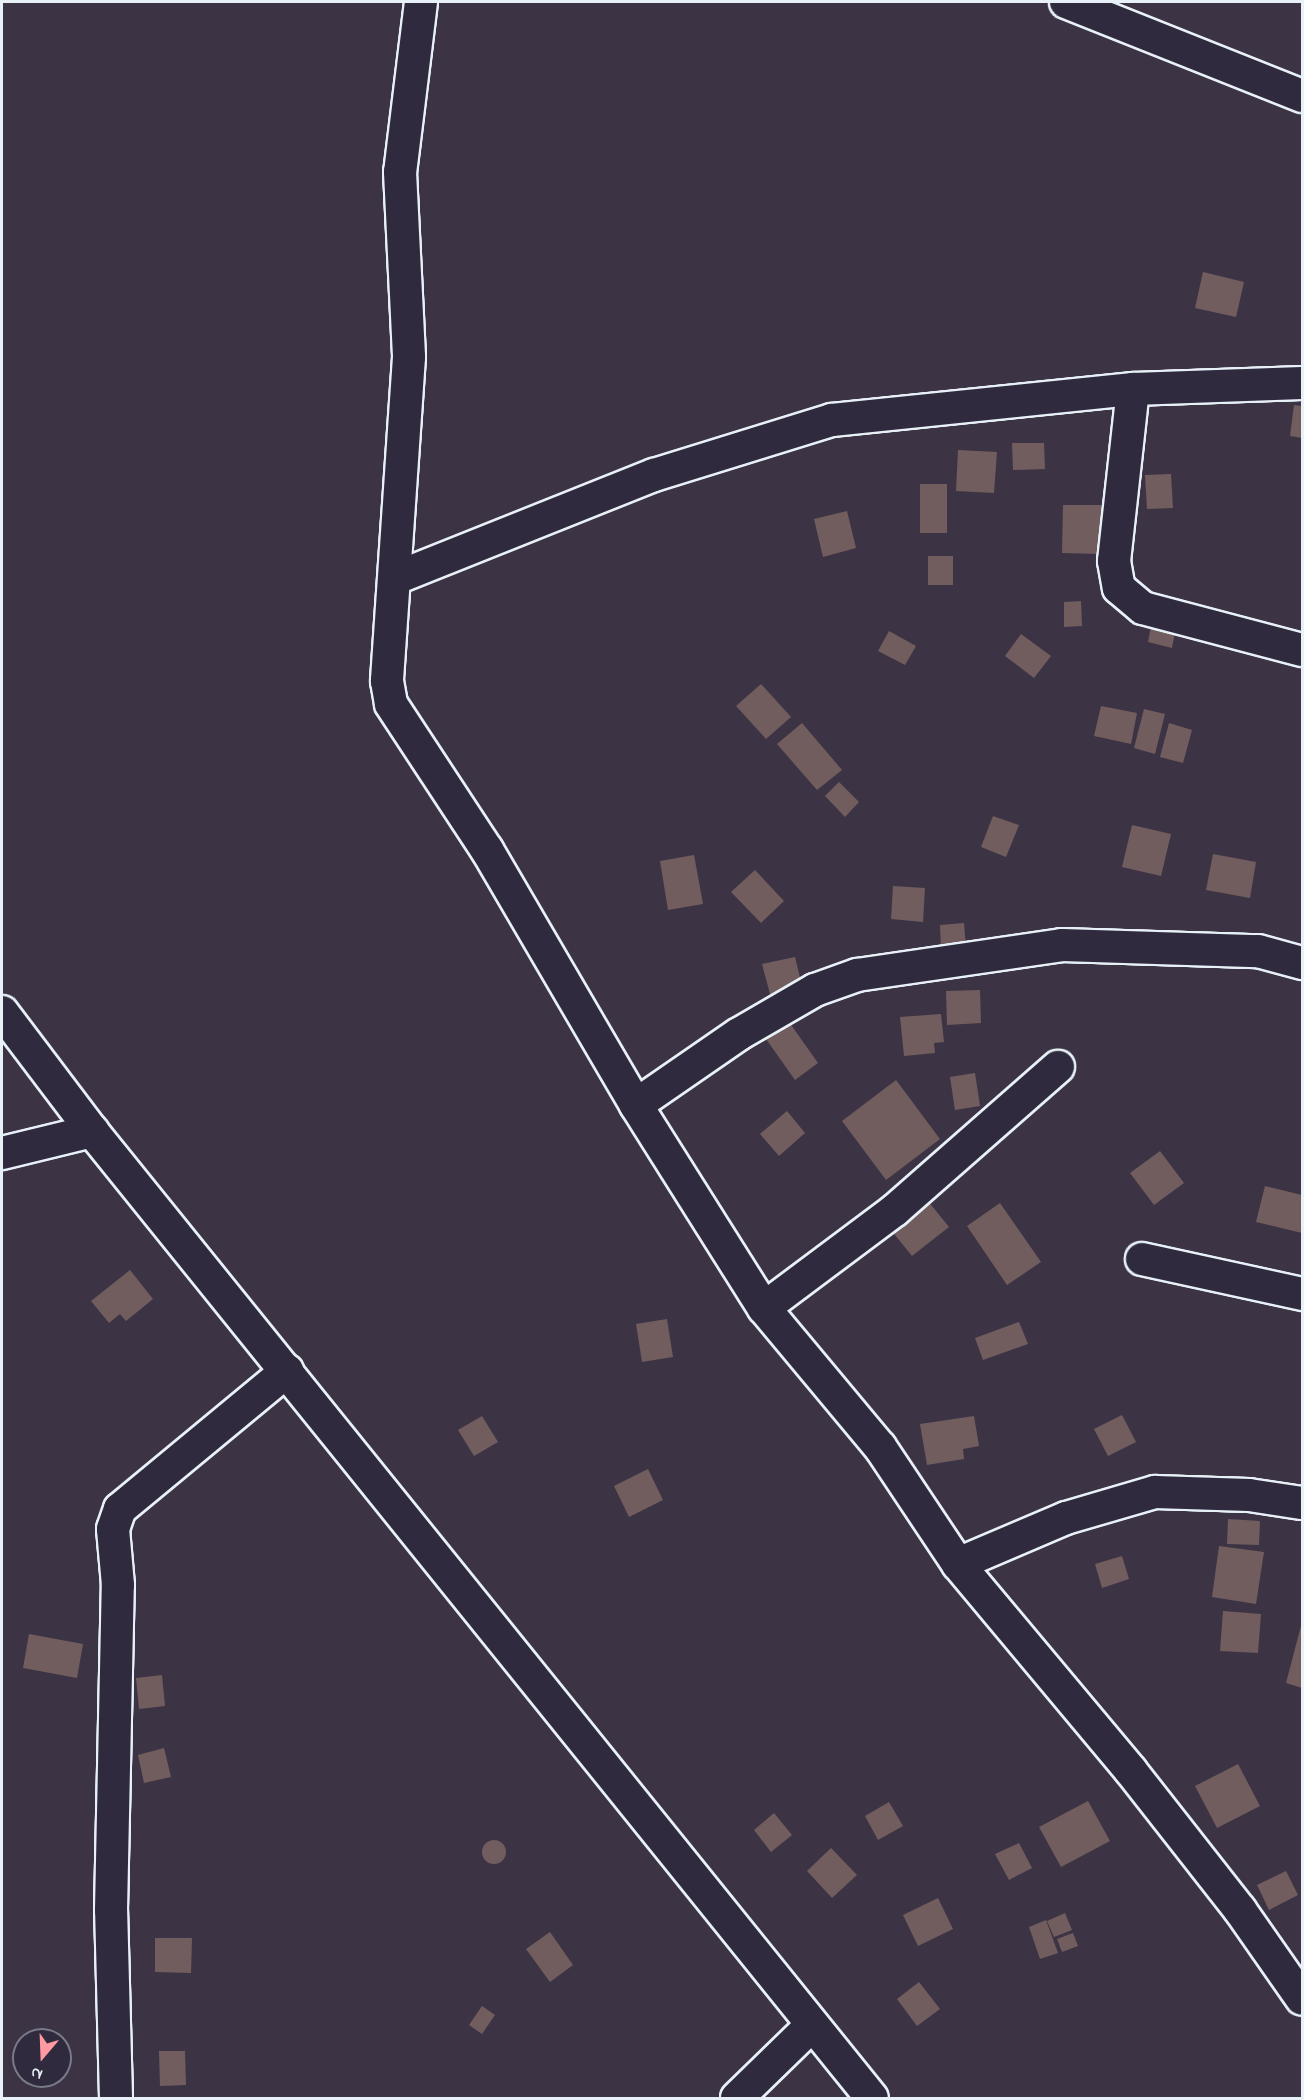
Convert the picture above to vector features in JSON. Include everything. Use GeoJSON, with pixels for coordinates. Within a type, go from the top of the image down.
{"type":"FeatureCollection","features":[{"type":"Feature","properties":{"kind":"street"},"geometry":{"type":"LineString","coordinates":[[421,2],[400,172],[409,357],[396,578],[387,681],[399,722],[487,849],[636,1105],[764,1308],[880,1448],[958,1564],[1131,1771],[1240,1910],[1302,1999]]}},
{"type":"Feature","properties":{"kind":"street"},"geometry":{"type":"LineString","coordinates":[[1066,2],[1302,96]]}},
{"type":"Feature","properties":{"kind":"street"},"geometry":{"type":"LineString","coordinates":[[396,578],[654,476],[832,420],[1132,389],[1302,383]]}},
{"type":"Feature","properties":{"kind":"street"},"geometry":{"type":"LineString","coordinates":[[1132,389],[1114,561],[1119,588],[1143,608],[1302,650]]}},
{"type":"Feature","properties":{"kind":"street"},"geometry":{"type":"LineString","coordinates":[[636,1105],[739,1034],[815,990],[856,975],[1062,945],[1258,951],[1302,963]]}},
{"type":"Feature","properties":{"kind":"street"},"geometry":{"type":"LineString","coordinates":[[2,1012],[92,1131],[872,2098]]}},
{"type":"Feature","properties":{"kind":"street"},"geometry":{"type":"LineString","coordinates":[[764,1308],[895,1210],[1058,1067]]}},
{"type":"Feature","properties":{"kind":"street"},"geometry":{"type":"LineString","coordinates":[[2,1153],[92,1131]]}},
{"type":"Feature","properties":{"kind":"street"},"geometry":{"type":"LineString","coordinates":[[1142,1259],[1302,1294]]}},
{"type":"Feature","properties":{"kind":"street"},"geometry":{"type":"LineString","coordinates":[[116,2098],[111,1910],[118,1586],[113,1529],[120,1509],[287,1371]]}},
{"type":"Feature","properties":{"kind":"street"},"geometry":{"type":"LineString","coordinates":[[958,1564],[1066,1518],[1155,1492],[1249,1495],[1302,1503]]}},
{"type":"Feature","properties":{"kind":"street"},"geometry":{"type":"LineString","coordinates":[[736,2098],[812,2025]]}},
{"type":"Feature","properties":{"kind":"building"},"geometry":{"type":"Polygon","coordinates":[[[1203,272],[1244,282],[1236,317],[1195,308],[1203,272]]]}},
{"type":"Feature","properties":{"kind":"building"},"geometry":{"type":"Polygon","coordinates":[[[1294,405],[1302,406],[1302,438],[1290,436],[1294,405]]]}},
{"type":"Feature","properties":{"kind":"building"},"geometry":{"type":"Polygon","coordinates":[[[1012,443],[1044,443],[1045,469],[1013,470],[1012,443]]]}},
{"type":"Feature","properties":{"kind":"building"},"geometry":{"type":"Polygon","coordinates":[[[958,450],[997,452],[994,493],[956,491],[958,450]]]}},
{"type":"Feature","properties":{"kind":"building"},"geometry":{"type":"Polygon","coordinates":[[[1171,474],[1173,508],[1147,509],[1145,475],[1171,474]]]}},
{"type":"Feature","properties":{"kind":"building"},"geometry":{"type":"Polygon","coordinates":[[[920,484],[947,484],[947,533],[920,533],[920,484]]]}},
{"type":"Feature","properties":{"kind":"building"},"geometry":{"type":"Polygon","coordinates":[[[1063,505],[1102,505],[1101,554],[1062,553],[1063,505]]]}},
{"type":"Feature","properties":{"kind":"building"},"geometry":{"type":"Polygon","coordinates":[[[847,511],[856,548],[823,557],[814,519],[847,511]]]}},
{"type":"Feature","properties":{"kind":"building"},"geometry":{"type":"Polygon","coordinates":[[[928,556],[953,556],[953,585],[928,585],[928,556]]]}},
{"type":"Feature","properties":{"kind":"building"},"geometry":{"type":"Polygon","coordinates":[[[1081,601],[1082,626],[1064,627],[1064,602],[1081,601]]]}},
{"type":"Feature","properties":{"kind":"building"},"geometry":{"type":"Polygon","coordinates":[[[1151,626],[1175,632],[1172,648],[1148,642],[1151,626]]]}},
{"type":"Feature","properties":{"kind":"building"},"geometry":{"type":"Polygon","coordinates":[[[889,631],[916,646],[905,665],[878,651],[889,631]]]}},
{"type":"Feature","properties":{"kind":"building"},"geometry":{"type":"Polygon","coordinates":[[[1021,634],[1051,656],[1034,678],[1005,656],[1021,634]]]}},
{"type":"Feature","properties":{"kind":"building"},"geometry":{"type":"Polygon","coordinates":[[[761,684],[791,717],[766,739],[736,706],[761,684]]]}},
{"type":"Feature","properties":{"kind":"building"},"geometry":{"type":"Polygon","coordinates":[[[1101,706],[1137,713],[1131,744],[1094,736],[1101,706]]]}},
{"type":"Feature","properties":{"kind":"building"},"geometry":{"type":"Polygon","coordinates":[[[1144,709],[1165,714],[1155,754],[1134,748],[1144,709]]]}},
{"type":"Feature","properties":{"kind":"building"},"geometry":{"type":"Polygon","coordinates":[[[802,723],[842,770],[817,790],[777,744],[802,723]]]}},
{"type":"Feature","properties":{"kind":"building"},"geometry":{"type":"Polygon","coordinates":[[[1169,723],[1192,730],[1183,763],[1160,757],[1169,723]]]}},
{"type":"Feature","properties":{"kind":"building"},"geometry":{"type":"Polygon","coordinates":[[[839,782],[859,802],[845,817],[825,796],[839,782]]]}},
{"type":"Feature","properties":{"kind":"building"},"geometry":{"type":"Polygon","coordinates":[[[993,816],[1019,825],[1006,857],[981,847],[993,816]]]}},
{"type":"Feature","properties":{"kind":"building"},"geometry":{"type":"Polygon","coordinates":[[[1132,825],[1171,834],[1161,876],[1122,867],[1132,825]]]}},
{"type":"Feature","properties":{"kind":"building"},"geometry":{"type":"Polygon","coordinates":[[[1213,854],[1256,862],[1250,898],[1206,890],[1213,854]]]}},
{"type":"Feature","properties":{"kind":"building"},"geometry":{"type":"Polygon","coordinates":[[[694,855],[703,904],[668,910],[660,861],[694,855]]]}},
{"type":"Feature","properties":{"kind":"building"},"geometry":{"type":"Polygon","coordinates":[[[755,870],[784,901],[761,923],[731,892],[755,870]]]}},
{"type":"Feature","properties":{"kind":"building"},"geometry":{"type":"Polygon","coordinates":[[[893,886],[925,888],[923,922],[891,919],[893,886]]]}},
{"type":"Feature","properties":{"kind":"building"},"geometry":{"type":"Polygon","coordinates":[[[964,923],[966,948],[941,949],[940,925],[964,923]]]}},
{"type":"Feature","properties":{"kind":"building"},"geometry":{"type":"Polygon","coordinates":[[[795,957],[803,990],[771,998],[762,964],[795,957]]]}},
{"type":"Feature","properties":{"kind":"building"},"geometry":{"type":"Polygon","coordinates":[[[980,990],[981,1023],[947,1025],[946,991],[980,990]]]}},
{"type":"Feature","properties":{"kind":"building"},"geometry":{"type":"Polygon","coordinates":[[[941,1014],[944,1042],[934,1043],[935,1053],[904,1056],[900,1017],[941,1014]]]}},
{"type":"Feature","properties":{"kind":"building"},"geometry":{"type":"Polygon","coordinates":[[[789,1022],[818,1063],[795,1080],[766,1039],[789,1022]]]}},
{"type":"Feature","properties":{"kind":"building"},"geometry":{"type":"Polygon","coordinates":[[[975,1073],[980,1106],[955,1110],[950,1077],[975,1073]]]}},
{"type":"Feature","properties":{"kind":"building"},"geometry":{"type":"Polygon","coordinates":[[[896,1080],[940,1139],[886,1180],[842,1121],[896,1080]]]}},
{"type":"Feature","properties":{"kind":"building"},"geometry":{"type":"Polygon","coordinates":[[[787,1111],[805,1133],[779,1156],[760,1134],[787,1111]]]}},
{"type":"Feature","properties":{"kind":"building"},"geometry":{"type":"Polygon","coordinates":[[[1160,1151],[1184,1183],[1154,1205],[1130,1173],[1160,1151]]]}},
{"type":"Feature","properties":{"kind":"building"},"geometry":{"type":"Polygon","coordinates":[[[1265,1186],[1302,1195],[1302,1233],[1256,1222],[1265,1186]]]}},
{"type":"Feature","properties":{"kind":"building"},"geometry":{"type":"Polygon","coordinates":[[[928,1201],[949,1227],[912,1256],[891,1230],[928,1201]]]}},
{"type":"Feature","properties":{"kind":"building"},"geometry":{"type":"Polygon","coordinates":[[[1000,1203],[1041,1262],[1007,1285],[967,1226],[1000,1203]]]}},
{"type":"Feature","properties":{"kind":"building"},"geometry":{"type":"Polygon","coordinates":[[[130,1270],[153,1299],[126,1321],[120,1314],[109,1323],[91,1301],[130,1270]]]}},
{"type":"Feature","properties":{"kind":"building"},"geometry":{"type":"Polygon","coordinates":[[[667,1319],[673,1357],[642,1362],[636,1324],[667,1319]]]}},
{"type":"Feature","properties":{"kind":"building"},"geometry":{"type":"Polygon","coordinates":[[[1019,1322],[1028,1344],[983,1360],[975,1338],[1019,1322]]]}},
{"type":"Feature","properties":{"kind":"building"},"geometry":{"type":"Polygon","coordinates":[[[1122,1415],[1136,1442],[1108,1456],[1094,1429],[1122,1415]]]}},
{"type":"Feature","properties":{"kind":"building"},"geometry":{"type":"Polygon","coordinates":[[[482,1416],[498,1442],[474,1456],[458,1430],[482,1416]]]}},
{"type":"Feature","properties":{"kind":"building"},"geometry":{"type":"Polygon","coordinates":[[[974,1416],[979,1446],[963,1449],[964,1459],[927,1465],[920,1424],[974,1416]]]}},
{"type":"Feature","properties":{"kind":"building"},"geometry":{"type":"Polygon","coordinates":[[[648,1469],[663,1500],[629,1517],[614,1486],[648,1469]]]}},
{"type":"Feature","properties":{"kind":"building"},"geometry":{"type":"Polygon","coordinates":[[[1228,1519],[1260,1521],[1259,1545],[1227,1544],[1228,1519]]]}},
{"type":"Feature","properties":{"kind":"building"},"geometry":{"type":"Polygon","coordinates":[[[1219,1546],[1264,1552],[1256,1604],[1212,1597],[1219,1546]]]}},
{"type":"Feature","properties":{"kind":"building"},"geometry":{"type":"Polygon","coordinates":[[[1122,1556],[1129,1579],[1102,1588],[1095,1564],[1122,1556]]]}},
{"type":"Feature","properties":{"kind":"building"},"geometry":{"type":"Polygon","coordinates":[[[1223,1611],[1261,1614],[1258,1653],[1220,1651],[1223,1611]]]}},
{"type":"Feature","properties":{"kind":"building"},"geometry":{"type":"Polygon","coordinates":[[[1302,1622],[1302,1688],[1286,1683],[1302,1622]]]}},
{"type":"Feature","properties":{"kind":"building"},"geometry":{"type":"Polygon","coordinates":[[[29,1634],[83,1644],[77,1678],[23,1668],[29,1634]]]}},
{"type":"Feature","properties":{"kind":"building"},"geometry":{"type":"Polygon","coordinates":[[[162,1675],[165,1706],[139,1709],[136,1678],[162,1675]]]}},
{"type":"Feature","properties":{"kind":"building"},"geometry":{"type":"Polygon","coordinates":[[[164,1748],[171,1777],[144,1783],[138,1755],[164,1748]]]}},
{"type":"Feature","properties":{"kind":"building"},"geometry":{"type":"Polygon","coordinates":[[[1238,1764],[1260,1806],[1217,1828],[1195,1786],[1238,1764]]]}},
{"type":"Feature","properties":{"kind":"building"},"geometry":{"type":"Polygon","coordinates":[[[1088,1801],[1110,1841],[1061,1867],[1039,1827],[1088,1801]]]}},
{"type":"Feature","properties":{"kind":"building"},"geometry":{"type":"Polygon","coordinates":[[[889,1802],[903,1826],[878,1840],[865,1816],[889,1802]]]}},
{"type":"Feature","properties":{"kind":"building"},"geometry":{"type":"Polygon","coordinates":[[[774,1813],[792,1835],[771,1852],[754,1830],[774,1813]]]}},
{"type":"Feature","properties":{"kind":"building"},"geometry":{"type":"Polygon","coordinates":[[[494,1840],[499,1841],[505,1847],[505,1857],[499,1863],[494,1864],[489,1863],[483,1857],[482,1852],[483,1847],[489,1841],[494,1840]]]}},
{"type":"Feature","properties":{"kind":"building"},"geometry":{"type":"Polygon","coordinates":[[[1019,1843],[1032,1868],[1009,1880],[995,1854],[1019,1843]]]}},
{"type":"Feature","properties":{"kind":"building"},"geometry":{"type":"Polygon","coordinates":[[[831,1848],[857,1875],[832,1898],[807,1871],[831,1848]]]}},
{"type":"Feature","properties":{"kind":"building"},"geometry":{"type":"Polygon","coordinates":[[[1286,1871],[1298,1895],[1269,1910],[1257,1885],[1286,1871]]]}},
{"type":"Feature","properties":{"kind":"building"},"geometry":{"type":"Polygon","coordinates":[[[938,1898],[953,1929],[918,1946],[903,1915],[938,1898]]]}},
{"type":"Feature","properties":{"kind":"building"},"geometry":{"type":"Polygon","coordinates":[[[1065,1913],[1072,1930],[1054,1937],[1047,1921],[1065,1913]]]}},
{"type":"Feature","properties":{"kind":"building"},"geometry":{"type":"Polygon","coordinates":[[[1046,1920],[1058,1953],[1040,1959],[1029,1927],[1046,1920]]]}},
{"type":"Feature","properties":{"kind":"building"},"geometry":{"type":"Polygon","coordinates":[[[550,1932],[573,1965],[550,1982],[526,1949],[550,1932]]]}},
{"type":"Feature","properties":{"kind":"building"},"geometry":{"type":"Polygon","coordinates":[[[1073,1933],[1078,1946],[1062,1952],[1057,1939],[1073,1933]]]}},
{"type":"Feature","properties":{"kind":"building"},"geometry":{"type":"Polygon","coordinates":[[[155,1938],[192,1938],[191,1973],[155,1972],[155,1938]]]}},
{"type":"Feature","properties":{"kind":"building"},"geometry":{"type":"Polygon","coordinates":[[[919,1982],[940,2009],[917,2026],[897,1999],[919,1982]]]}},
{"type":"Feature","properties":{"kind":"building"},"geometry":{"type":"Polygon","coordinates":[[[482,2006],[495,2015],[482,2034],[469,2025],[482,2006]]]}},
{"type":"Feature","properties":{"kind":"building"},"geometry":{"type":"Polygon","coordinates":[[[159,2051],[185,2051],[186,2085],[160,2086],[159,2051]]]}}]}
